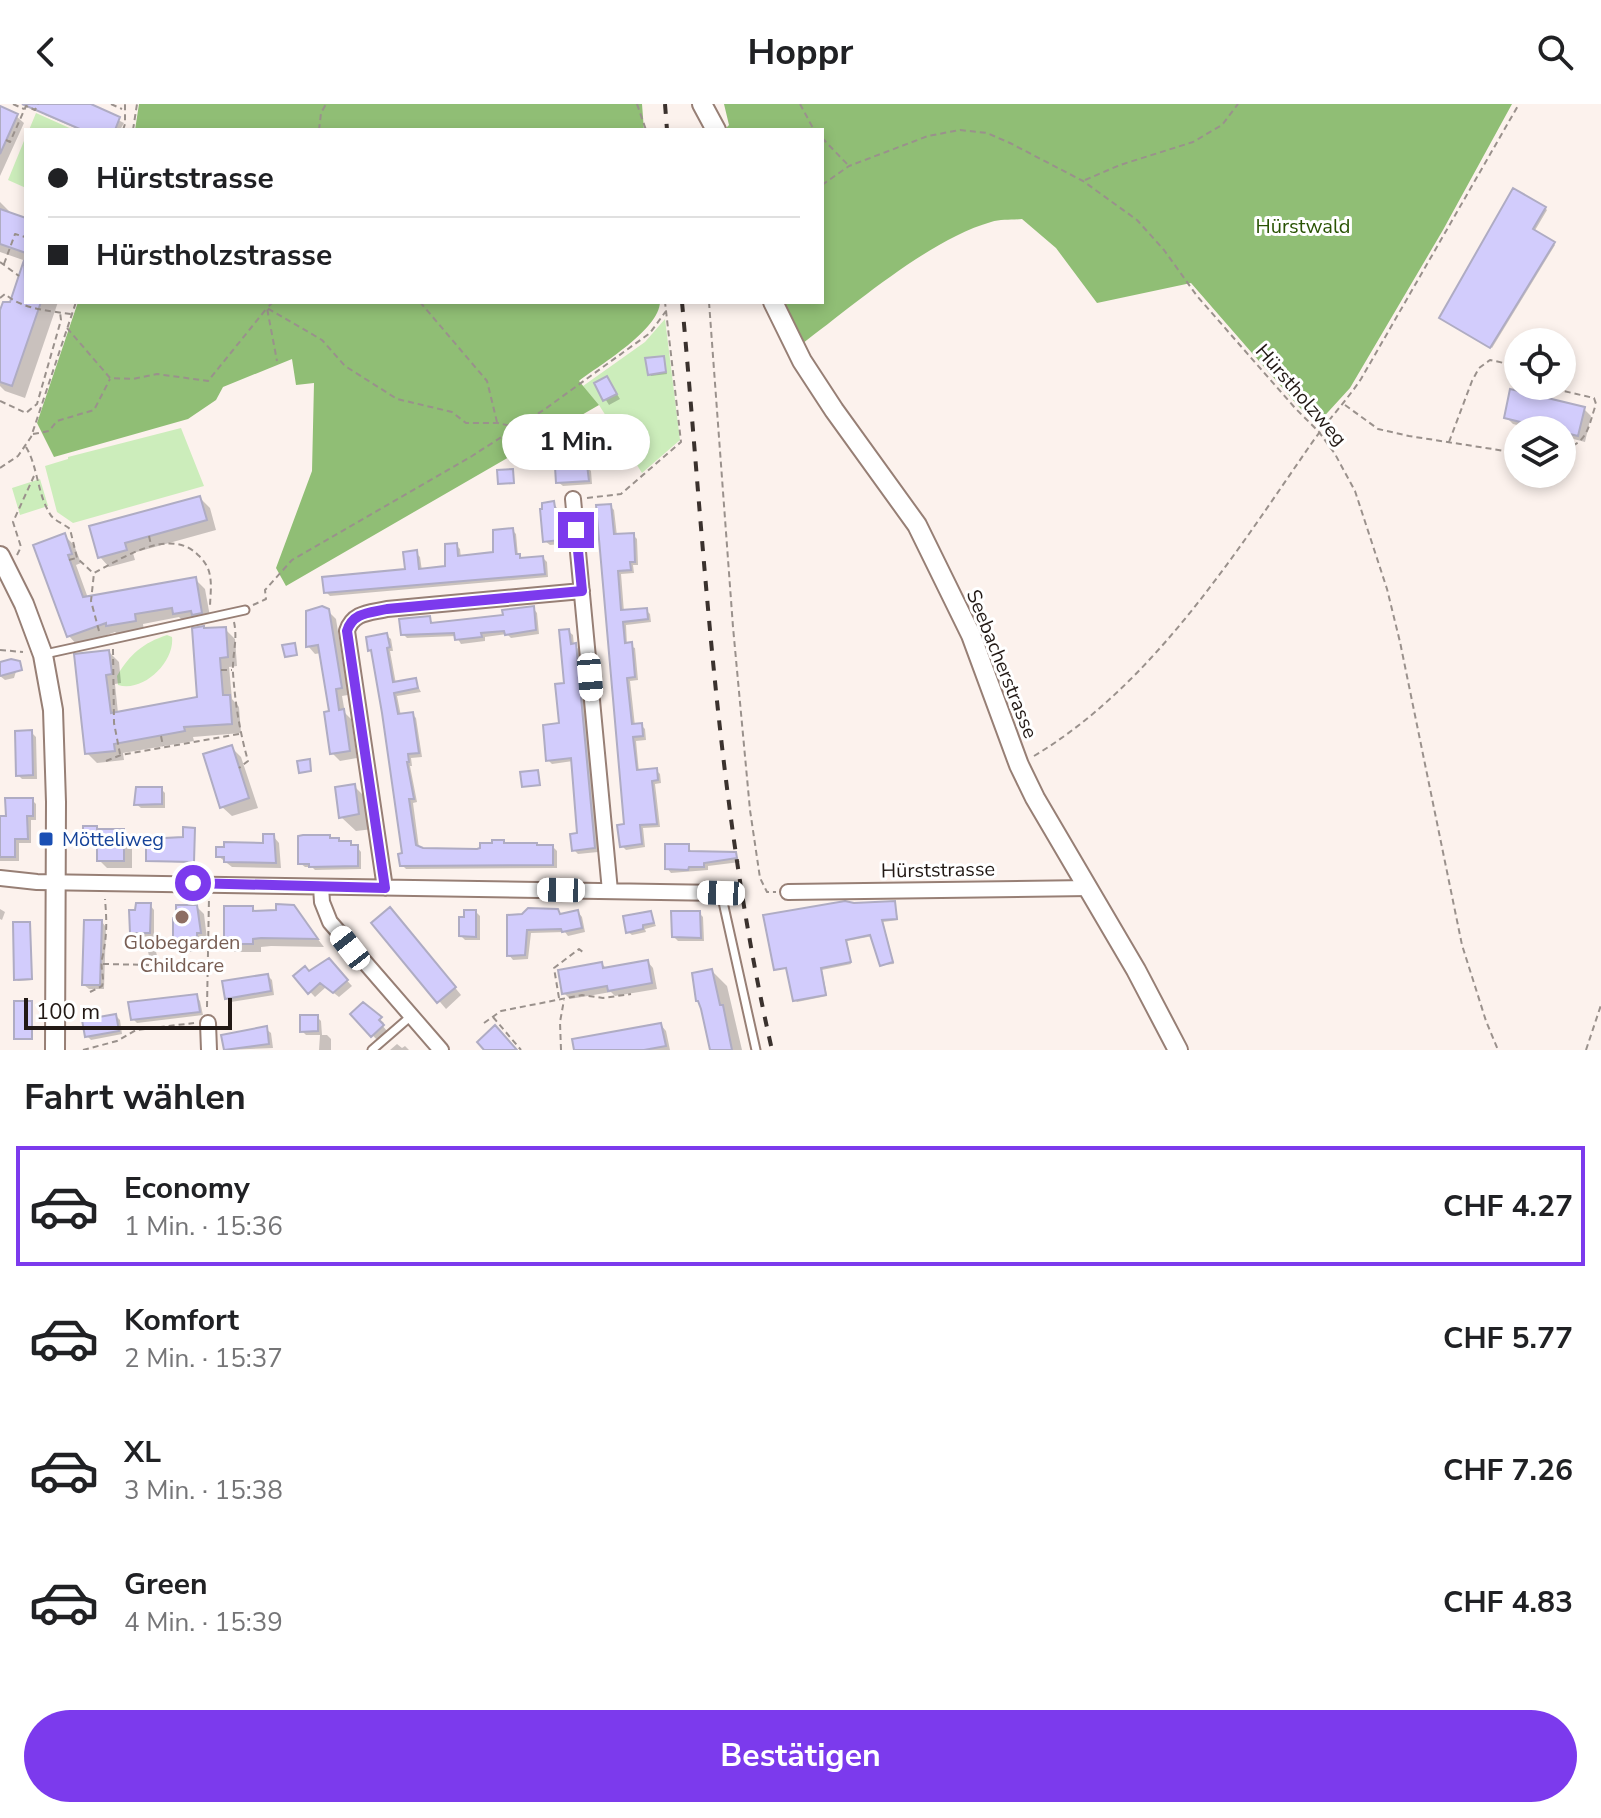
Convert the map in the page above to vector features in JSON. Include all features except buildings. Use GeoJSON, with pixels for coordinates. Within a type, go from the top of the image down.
{"type":"FeatureCollection","features":[{"type":"Feature","properties":{"kind":"street"},"geometry":{"type":"LineString","coordinates":[[702,104],[715,128]]}},
{"type":"Feature","properties":{"kind":"street","name":"Seebacherstrasse"},"geometry":{"type":"LineString","coordinates":[[774,304],[810,373],[917,525],[971,635],[1019,765],[1035,798],[1089,888],[1178,1050]]}},
{"type":"Feature","properties":{"kind":"street"},"geometry":{"type":"LineString","coordinates":[[573,499],[610,891]]}},
{"type":"Feature","properties":{"kind":"street"},"geometry":{"type":"LineString","coordinates":[[8,556],[52,702],[55,733],[55,1050]]}},
{"type":"Feature","properties":{"kind":"street"},"geometry":{"type":"LineString","coordinates":[[385,888],[347,631],[351,620],[358,615],[387,609],[582,591]]}},
{"type":"Feature","properties":{"kind":"street"},"geometry":{"type":"LineString","coordinates":[[0,878],[56,882],[721,893]]}},
{"type":"Feature","properties":{"kind":"street"},"geometry":{"type":"LineString","coordinates":[[321,887],[322,902],[330,922],[441,1050]]}},
{"type":"Feature","properties":{"kind":"street","name":"Hürststrasse"},"geometry":{"type":"LineString","coordinates":[[788,892],[1089,888]]}},
{"type":"Feature","properties":{"kind":"street"},"geometry":{"type":"LineString","coordinates":[[208,1023],[209,1050]]}},
{"type":"Feature","properties":{"kind":"lane"},"geometry":{"type":"LineString","coordinates":[[36,653],[245,610]]}},
{"type":"Feature","properties":{"kind":"lane"},"geometry":{"type":"LineString","coordinates":[[721,893],[756,1050]]}},
{"type":"Feature","properties":{"kind":"lane"},"geometry":{"type":"LineString","coordinates":[[372,1050],[411,1016]]}},
{"type":"Feature","properties":{"kind":"path"},"geometry":{"type":"LineString","coordinates":[[13,104],[25,109]]}},
{"type":"Feature","properties":{"kind":"path"},"geometry":{"type":"LineString","coordinates":[[6,140],[10,142],[26,106],[35,110],[38,104]]}},
{"type":"Feature","properties":{"kind":"path"},"geometry":{"type":"LineString","coordinates":[[111,104],[123,110]]}},
{"type":"Feature","properties":{"kind":"path"},"geometry":{"type":"LineString","coordinates":[[124,128],[125,104]]}},
{"type":"Feature","properties":{"kind":"path"},"geometry":{"type":"LineString","coordinates":[[133,128],[137,104]]}},
{"type":"Feature","properties":{"kind":"path"},"geometry":{"type":"LineString","coordinates":[[319,128],[326,104]]}},
{"type":"Feature","properties":{"kind":"path"},"geometry":{"type":"LineString","coordinates":[[800,104],[813,128]]}},
{"type":"Feature","properties":{"kind":"path"},"geometry":{"type":"LineString","coordinates":[[1083,181],[1120,165],[1193,142],[1222,125],[1238,104]]}},
{"type":"Feature","properties":{"kind":"path"},"geometry":{"type":"LineString","coordinates":[[1019,765],[1085,721],[1147,661],[1189,613],[1256,524],[1319,432],[1344,405],[1447,233],[1519,104]]}},
{"type":"Feature","properties":{"kind":"path"},"geometry":{"type":"LineString","coordinates":[[637,106],[645,128]]}},
{"type":"Feature","properties":{"kind":"path","name":"Hürstholzweg"},"geometry":{"type":"LineString","coordinates":[[824,184],[849,166],[928,136],[960,130],[987,133],[1083,181],[1137,220],[1164,250],[1197,296],[1319,432],[1355,491],[1387,589],[1462,945],[1498,1050]]}},
{"type":"Feature","properties":{"kind":"path"},"geometry":{"type":"LineString","coordinates":[[824,140],[849,166]]}},
{"type":"Feature","properties":{"kind":"path"},"geometry":{"type":"LineString","coordinates":[[19,276],[2,263],[15,234],[24,237]]}},
{"type":"Feature","properties":{"kind":"path"},"geometry":{"type":"LineString","coordinates":[[0,298],[5,294],[39,310],[72,314]]}},
{"type":"Feature","properties":{"kind":"path"},"geometry":{"type":"LineString","coordinates":[[0,468],[26,447],[32,434],[75,304]]}},
{"type":"Feature","properties":{"kind":"path"},"geometry":{"type":"LineString","coordinates":[[67,328],[110,378],[133,379],[157,374],[208,381],[271,304]]}},
{"type":"Feature","properties":{"kind":"path"},"geometry":{"type":"LineString","coordinates":[[422,304],[487,381],[498,423]]}},
{"type":"Feature","properties":{"kind":"path"},"geometry":{"type":"LineString","coordinates":[[573,499],[621,494],[681,442],[665,304]]}},
{"type":"Feature","properties":{"kind":"path"},"geometry":{"type":"LineString","coordinates":[[709,304],[750,810],[760,878],[767,892],[788,892]]}},
{"type":"Feature","properties":{"kind":"path"},"geometry":{"type":"LineString","coordinates":[[267,308],[277,361]]}},
{"type":"Feature","properties":{"kind":"path"},"geometry":{"type":"LineString","coordinates":[[267,308],[322,340],[345,366],[397,399],[452,412],[466,423],[498,423],[515,427]]}},
{"type":"Feature","properties":{"kind":"path"},"geometry":{"type":"LineString","coordinates":[[258,602],[266,599],[265,590],[292,560],[472,456],[545,409],[650,333],[666,311]]}},
{"type":"Feature","properties":{"kind":"path"},"geometry":{"type":"LineString","coordinates":[[0,401],[26,413],[37,404],[61,320],[60,312]]}},
{"type":"Feature","properties":{"kind":"path"},"geometry":{"type":"LineString","coordinates":[[1449,442],[1479,368],[1490,360],[1504,363]]}},
{"type":"Feature","properties":{"kind":"path"},"geometry":{"type":"LineString","coordinates":[[32,434],[49,431],[57,421],[94,410],[110,378]]}},
{"type":"Feature","properties":{"kind":"path"},"geometry":{"type":"LineString","coordinates":[[1576,394],[1594,398],[1596,404],[1583,438],[1576,446]]}},
{"type":"Feature","properties":{"kind":"path"},"geometry":{"type":"LineString","coordinates":[[1344,405],[1378,429],[1504,451]]}},
{"type":"Feature","properties":{"kind":"path"},"geometry":{"type":"LineString","coordinates":[[26,447],[33,458],[34,474],[51,517],[70,529],[77,558],[94,573]]}},
{"type":"Feature","properties":{"kind":"path"},"geometry":{"type":"LineString","coordinates":[[8,556],[21,547],[13,522],[34,474]]}},
{"type":"Feature","properties":{"kind":"path"},"geometry":{"type":"LineString","coordinates":[[149,536],[151,546]]}},
{"type":"Feature","properties":{"kind":"path"},"geometry":{"type":"LineString","coordinates":[[94,573],[151,546],[171,543],[192,549],[204,560],[210,575],[210,618]]}},
{"type":"Feature","properties":{"kind":"path"},"geometry":{"type":"LineString","coordinates":[[69,560],[77,558]]}},
{"type":"Feature","properties":{"kind":"path"},"geometry":{"type":"LineString","coordinates":[[94,573],[91,601],[102,640]]}},
{"type":"Feature","properties":{"kind":"path"},"geometry":{"type":"LineString","coordinates":[[85,603],[91,601]]}},
{"type":"Feature","properties":{"kind":"path"},"geometry":{"type":"LineString","coordinates":[[232,613],[237,637],[233,669],[240,734],[248,761],[239,768]]}},
{"type":"Feature","properties":{"kind":"path"},"geometry":{"type":"LineString","coordinates":[[113,639],[113,723],[121,755]]}},
{"type":"Feature","properties":{"kind":"path"},"geometry":{"type":"LineString","coordinates":[[0,650],[36,653]]}},
{"type":"Feature","properties":{"kind":"path"},"geometry":{"type":"LineString","coordinates":[[221,670],[233,669]]}},
{"type":"Feature","properties":{"kind":"path"},"geometry":{"type":"LineString","coordinates":[[107,679],[114,678]]}},
{"type":"Feature","properties":{"kind":"path"},"geometry":{"type":"LineString","coordinates":[[106,761],[121,755],[240,734]]}},
{"type":"Feature","properties":{"kind":"path"},"geometry":{"type":"LineString","coordinates":[[161,736],[164,747]]}},
{"type":"Feature","properties":{"kind":"path"},"geometry":{"type":"LineString","coordinates":[[90,992],[102,986],[105,977],[104,890]]}},
{"type":"Feature","properties":{"kind":"path"},"geometry":{"type":"LineString","coordinates":[[83,1050],[117,1041],[136,1030],[208,1023],[210,892]]}},
{"type":"Feature","properties":{"kind":"path"},"geometry":{"type":"LineString","coordinates":[[561,1050],[562,999],[554,968],[579,949],[584,953]]}},
{"type":"Feature","properties":{"kind":"path"},"geometry":{"type":"LineString","coordinates":[[103,964],[208,966]]}},
{"type":"Feature","properties":{"kind":"path"},"geometry":{"type":"LineString","coordinates":[[484,1023],[501,1011],[582,995],[603,998],[631,994]]}},
{"type":"Feature","properties":{"kind":"path"},"geometry":{"type":"LineString","coordinates":[[1586,1050],[1601,1005]]}},
{"type":"Feature","properties":{"kind":"path"},"geometry":{"type":"LineString","coordinates":[[493,1017],[521,1050]]}},
{"type":"Feature","properties":{"kind":"green space"},"geometry":{"type":"Polygon","coordinates":[[[139,104],[642,104],[644,128],[135,128],[139,104]]]}},
{"type":"Feature","properties":{"kind":"green space","name":"Hürstwald"},"geometry":{"type":"Polygon","coordinates":[[[724,104],[1512,104],[1443,230],[1350,388],[1318,423],[1300,408],[1191,283],[1097,303],[1056,248],[1022,219],[991,222],[942,243],[892,276],[799,346],[780,304],[824,304],[824,128],[726,128],[729,125],[724,104]]]}},
{"type":"Feature","properties":{"kind":"green space"},"geometry":{"type":"Polygon","coordinates":[[[36,113],[70,128],[30,128],[36,113]]]}},
{"type":"Feature","properties":{"kind":"green space"},"geometry":{"type":"Polygon","coordinates":[[[24,141],[24,187],[8,180],[24,141]]]}},
{"type":"Feature","properties":{"kind":"green space"},"geometry":{"type":"Polygon","coordinates":[[[77,304],[659,304],[657,313],[640,335],[579,381],[599,405],[286,586],[276,568],[312,471],[314,383],[296,385],[292,359],[223,387],[216,400],[188,419],[54,457],[37,423],[77,304]]]}},
{"type":"Feature","properties":{"kind":"green space"},"geometry":{"type":"Polygon","coordinates":[[[665,319],[680,440],[642,473],[599,405],[583,386],[645,342],[665,319]]]}},
{"type":"Feature","properties":{"kind":"green space"},"geometry":{"type":"Polygon","coordinates":[[[181,428],[204,486],[73,523],[57,512],[45,466],[68,457],[181,428]]]}},
{"type":"Feature","properties":{"kind":"green space"},"geometry":{"type":"Polygon","coordinates":[[[40,479],[48,506],[20,515],[12,488],[40,479]]]}},
{"type":"Feature","properties":{"kind":"green space"},"geometry":{"type":"Polygon","coordinates":[[[167,635],[172,637],[172,647],[156,673],[137,684],[118,685],[117,676],[132,655],[167,635]]]}},
{"type":"Feature","properties":{"kind":"railway"},"geometry":{"type":"LineString","coordinates":[[665,104],[667,128]]}},
{"type":"Feature","properties":{"kind":"railway"},"geometry":{"type":"LineString","coordinates":[[682,304],[725,772],[753,958],[772,1050]]}},
{"type":"Feature","properties":{"kind":"place","name":"Mötteliweg"},"geometry":{"type":"Point","coordinates":[46,839]}},
{"type":"Feature","properties":{"kind":"place","name":"Globegarden Childcare"},"geometry":{"type":"Point","coordinates":[182,917]}},
{"type":"Feature","properties":{"kind":"route"},"geometry":{"type":"LineString","coordinates":[[193,883],[385,888],[347,631],[351,620],[358,615],[387,609],[582,591],[576,530]]}}]}
